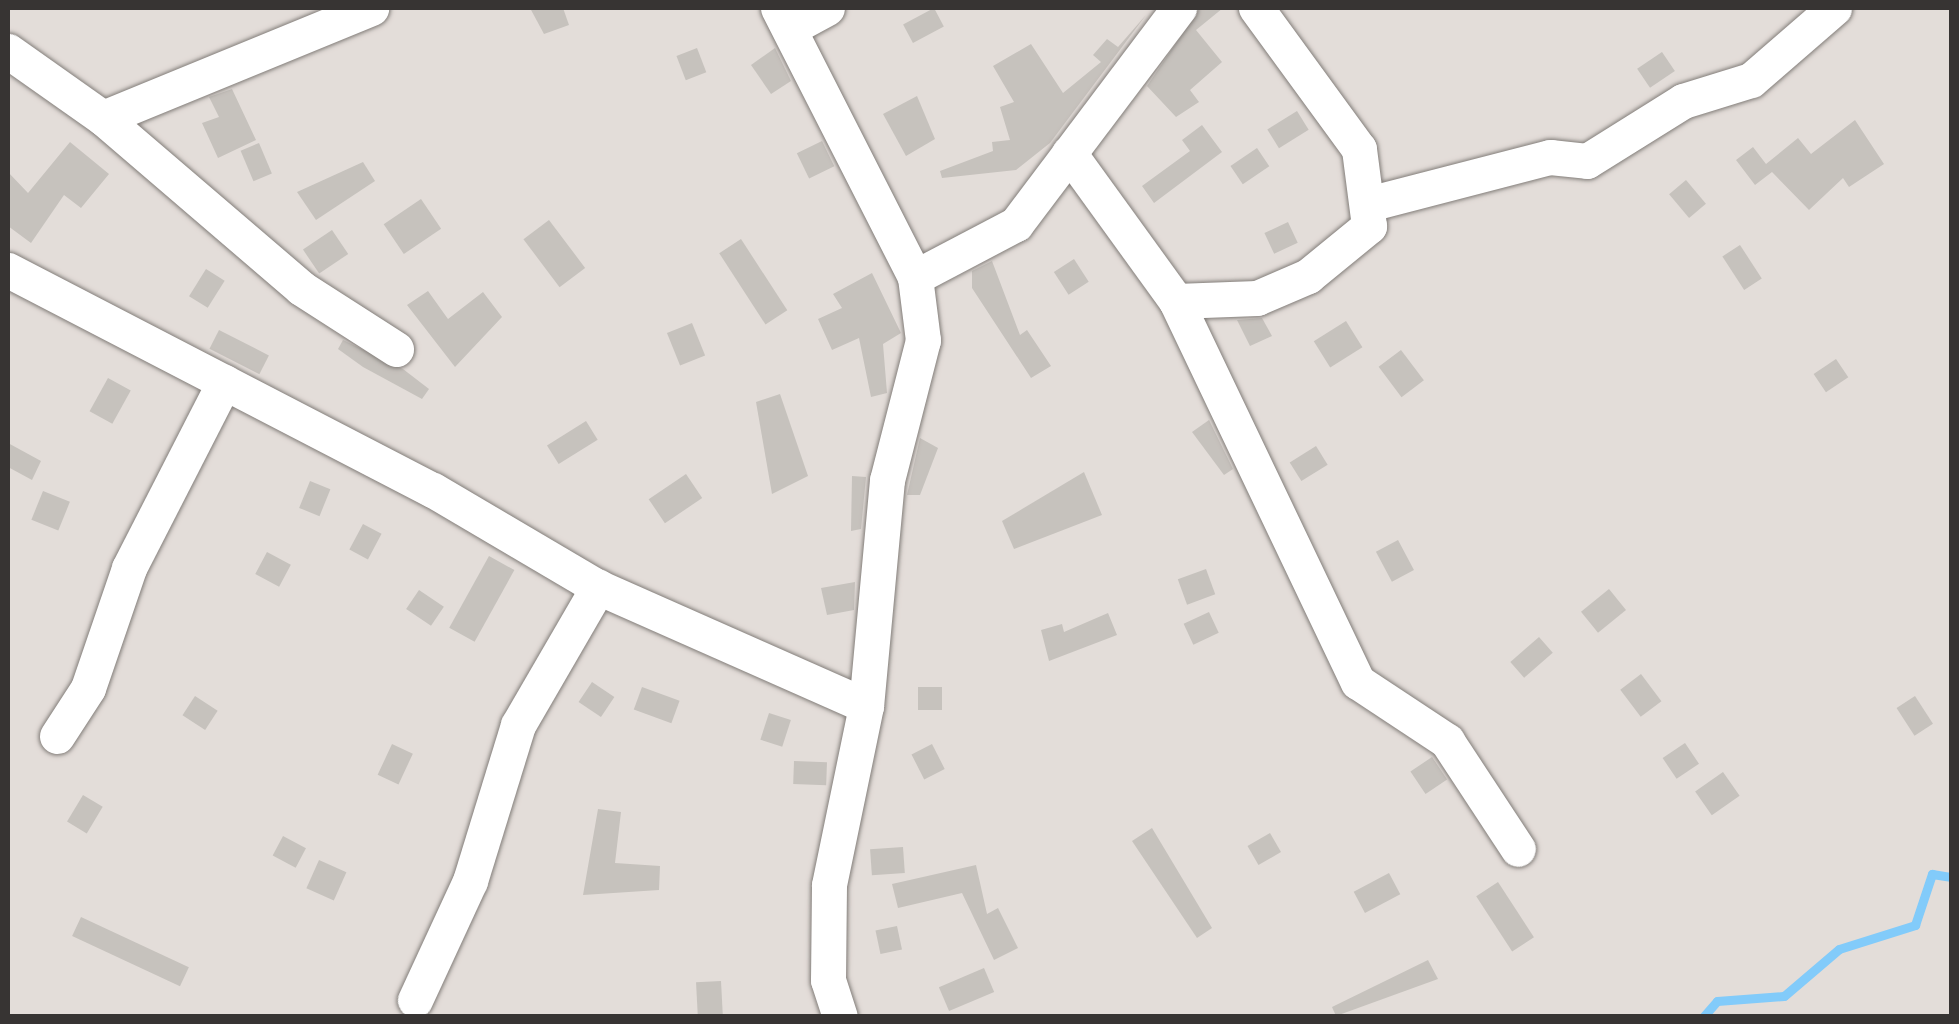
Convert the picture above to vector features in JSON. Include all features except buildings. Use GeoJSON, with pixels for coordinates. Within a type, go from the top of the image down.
{"type":"FeatureCollection","features":[{"type":"Feature","properties":{"kind":"street"},"geometry":{"type":"LineString","coordinates":[[103,118],[371,8]]}},
{"type":"Feature","properties":{"kind":"street"},"geometry":{"type":"LineString","coordinates":[[827,8],[784,18],[915,276],[923,340],[886,480],[866,706],[829,884],[828,980],[840,1016]]}},
{"type":"Feature","properties":{"kind":"street"},"geometry":{"type":"LineString","coordinates":[[915,276],[1016,224],[1179,8]]}},
{"type":"Feature","properties":{"kind":"street"},"geometry":{"type":"LineString","coordinates":[[1176,301],[1256,298],[1308,276],[1370,226],[1372,203],[1359,149],[1256,8]]}},
{"type":"Feature","properties":{"kind":"street"},"geometry":{"type":"LineString","coordinates":[[1372,203],[1550,156],[1587,161],[1683,100],[1751,80],[1834,8]]}},
{"type":"Feature","properties":{"kind":"street"},"geometry":{"type":"LineString","coordinates":[[8,51],[103,118],[302,288],[396,349]]}},
{"type":"Feature","properties":{"kind":"street"},"geometry":{"type":"LineString","coordinates":[[1069,153],[1176,301],[1358,682],[1447,741],[1518,849]]}},
{"type":"Feature","properties":{"kind":"street"},"geometry":{"type":"LineString","coordinates":[[8,270],[224,382],[598,587],[866,706]]}},
{"type":"Feature","properties":{"kind":"street"},"geometry":{"type":"LineString","coordinates":[[57,736],[88,688],[129,568],[224,382]]}},
{"type":"Feature","properties":{"kind":"street"},"geometry":{"type":"LineString","coordinates":[[415,1000],[470,881],[518,724],[598,587]]}},
{"type":"Feature","properties":{"kind":"waterway"},"geometry":{"type":"LineString","coordinates":[[1704,1016],[1717,1001],[1784,996],[1839,949],[1915,925],[1932,874],[1952,877]]}}]}
